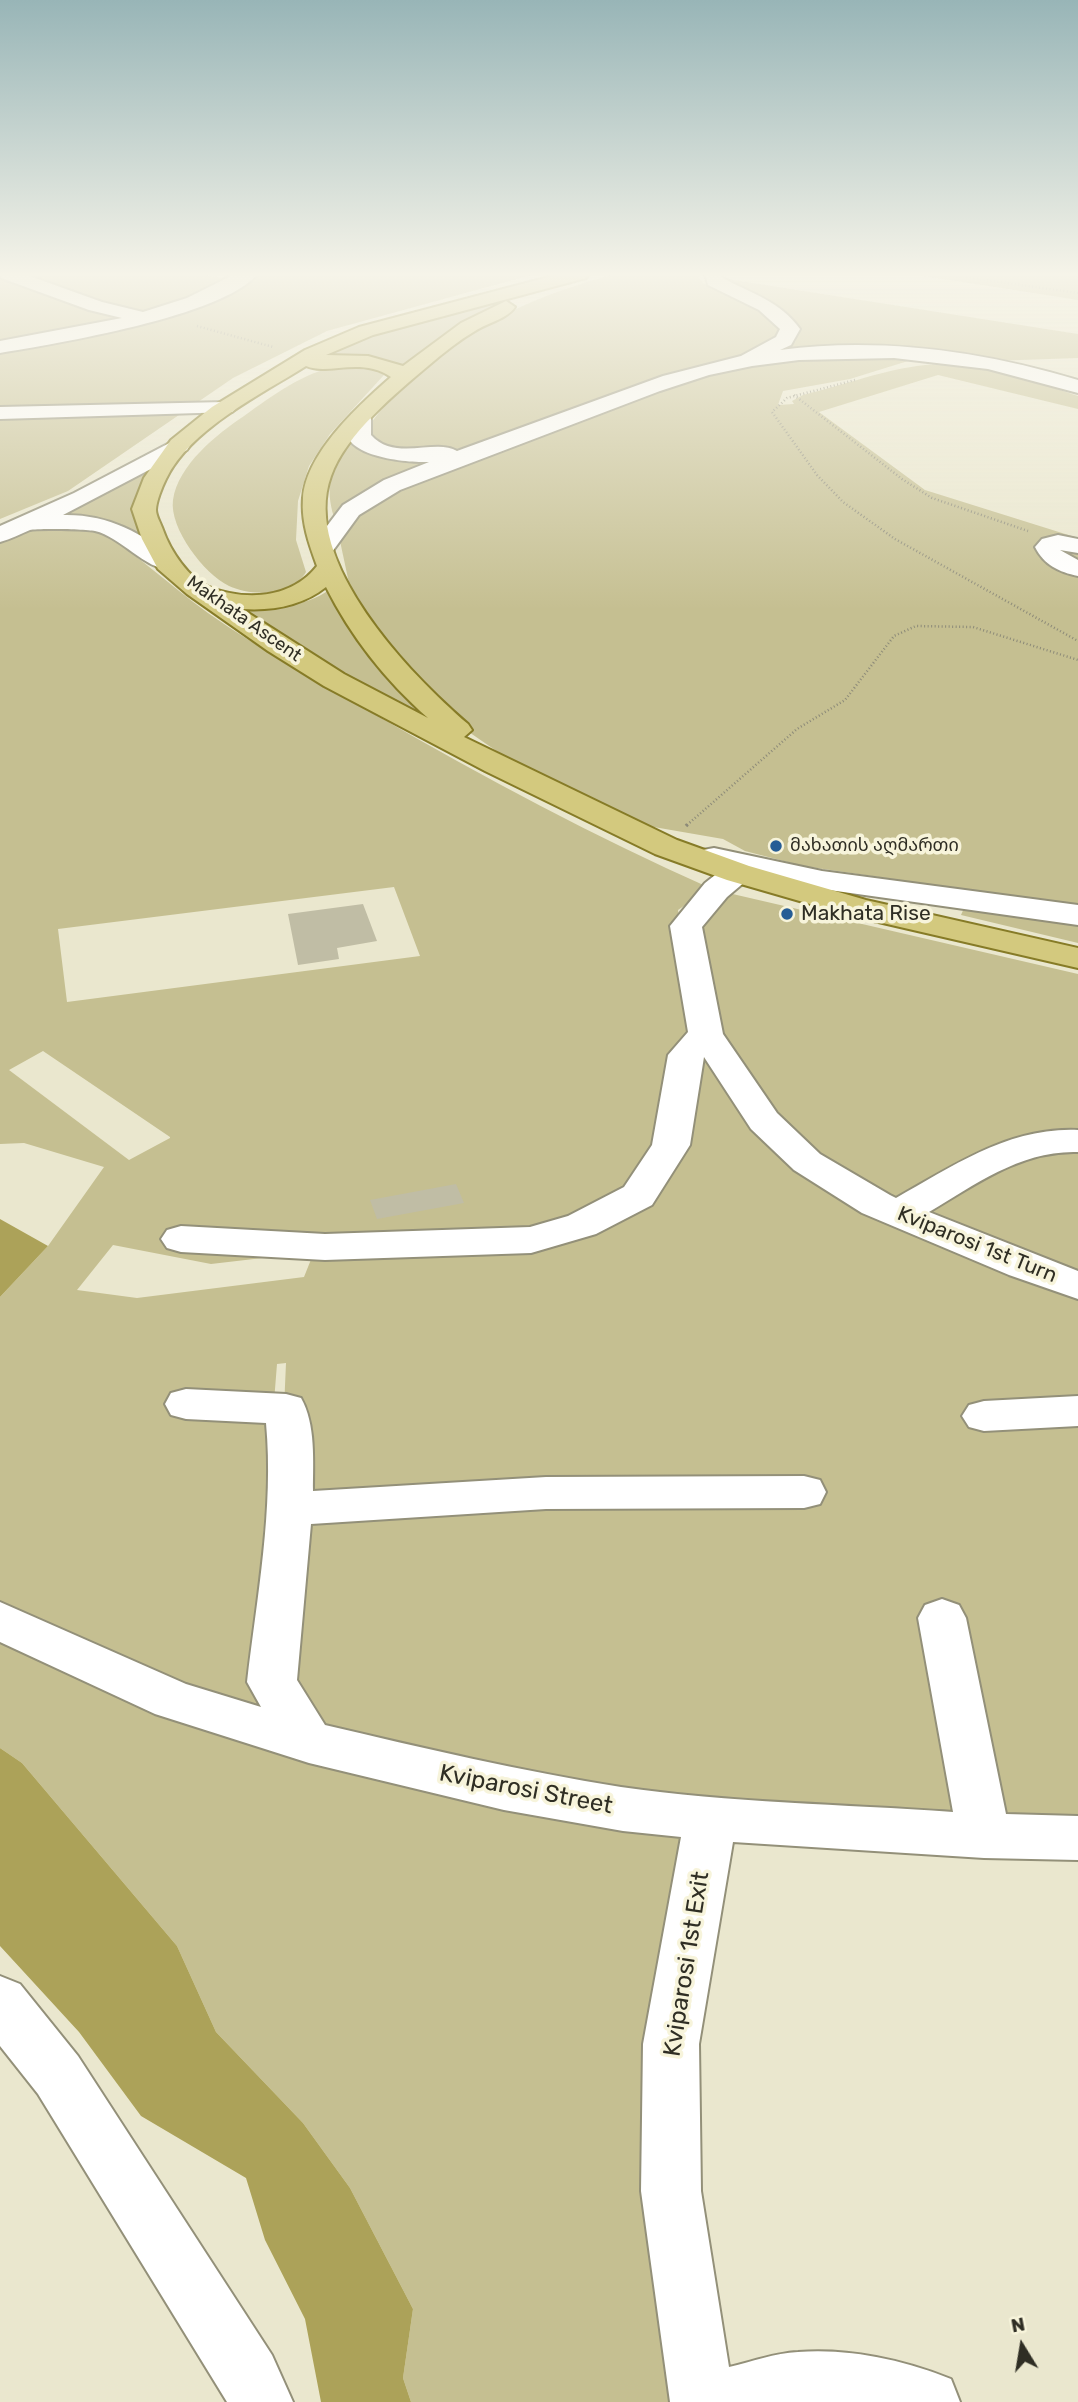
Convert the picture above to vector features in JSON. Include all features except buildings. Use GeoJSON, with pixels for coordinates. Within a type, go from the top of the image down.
{"type":"FeatureCollection","features":[{"type":"Feature","properties":{"kind":"main road","name":"Makhata Ascent"},"geometry":{"type":"LineString","coordinates":[[261,386],[225,408],[179,445],[155,478],[144,509],[167,564],[196,589],[277,645],[334,680],[495,765],[666,847],[738,873],[859,908],[1078,958]]}},
{"type":"Feature","properties":{"kind":"main road","name":"Makhata Ascent"},"geometry":{"type":"LineString","coordinates":[[395,386],[336,444],[320,470],[314,496],[317,530],[326,557],[372,641],[406,683],[495,765]]}},
{"type":"Feature","properties":{"kind":"main road"},"geometry":{"type":"LineString","coordinates":[[196,589],[230,601],[260,603],[305,592],[320,582],[326,557]]}},
{"type":"Feature","properties":{"kind":"street"},"geometry":{"type":"LineString","coordinates":[[326,557],[341,520],[369,497],[412,477],[657,386]]}},
{"type":"Feature","properties":{"kind":"street"},"geometry":{"type":"LineString","coordinates":[[0,413],[225,408]]}},
{"type":"Feature","properties":{"kind":"street"},"geometry":{"type":"LineString","coordinates":[[360,419],[359,434],[365,444],[383,452],[430,456],[485,449]]}},
{"type":"Feature","properties":{"kind":"street"},"geometry":{"type":"LineString","coordinates":[[10,531],[82,498],[179,445]]}},
{"type":"Feature","properties":{"kind":"street"},"geometry":{"type":"LineString","coordinates":[[10,531],[69,521],[106,524],[121,530],[167,564]]}},
{"type":"Feature","properties":{"kind":"street"},"geometry":{"type":"LineString","coordinates":[[1072,544],[1050,544],[1047,547],[1049,554],[1078,569]]}},
{"type":"Feature","properties":{"kind":"street"},"geometry":{"type":"LineString","coordinates":[[666,847],[822,880],[1078,915]]}},
{"type":"Feature","properties":{"kind":"street"},"geometry":{"type":"LineString","coordinates":[[181,1240],[326,1247],[531,1240],[582,1225],[638,1196],[671,1145],[686,1055],[706,1034],[686,926],[716,890],[738,873]]}},
{"type":"Feature","properties":{"kind":"street","name":"Kviparosi 1st Turn"},"geometry":{"type":"LineString","coordinates":[[706,1034],[764,1121],[807,1162],[887,1209],[1078,1286]]}},
{"type":"Feature","properties":{"kind":"street"},"geometry":{"type":"LineString","coordinates":[[887,1209],[998,1157],[1038,1142],[1064,1139],[1078,1141]]}},
{"type":"Feature","properties":{"kind":"street"},"geometry":{"type":"LineString","coordinates":[[186,1404],[286,1409],[291,1457],[289,1509],[272,1682],[309,1742]]}},
{"type":"Feature","properties":{"kind":"street"},"geometry":{"type":"LineString","coordinates":[[984,1416],[1078,1411]]}},
{"type":"Feature","properties":{"kind":"street"},"geometry":{"type":"LineString","coordinates":[[289,1509],[546,1493],[804,1492]]}},
{"type":"Feature","properties":{"kind":"street"},"geometry":{"type":"LineString","coordinates":[[942,1618],[984,1836]]}},
{"type":"Feature","properties":{"kind":"street","name":"Kviparosi Street"},"geometry":{"type":"LineString","coordinates":[[0,1621],[172,1700],[309,1742],[504,1788],[623,1809],[711,1818],[984,1836],[1078,1838]]}},
{"type":"Feature","properties":{"kind":"street","name":"Kviparosi 1st Exit"},"geometry":{"type":"LineString","coordinates":[[702,2402],[671,2191],[671,2044],[711,1818]]}},
{"type":"Feature","properties":{"kind":"street"},"geometry":{"type":"LineString","coordinates":[[0,2002],[58,2075],[242,2366],[261,2402]]}},
{"type":"Feature","properties":{"kind":"street"},"geometry":{"type":"LineString","coordinates":[[716,2402],[797,2384],[871,2388],[928,2402]]}},
{"type":"Feature","properties":{"kind":"path"},"geometry":{"type":"LineString","coordinates":[[829,386],[787,398],[772,412],[817,475],[843,502],[895,539],[1078,641]]}},
{"type":"Feature","properties":{"kind":"path"},"geometry":{"type":"LineString","coordinates":[[794,395],[902,479],[933,498],[1072,544]]}},
{"type":"Feature","properties":{"kind":"path"},"geometry":{"type":"LineString","coordinates":[[666,847],[695,816],[797,729],[845,700],[894,636],[916,626],[973,627],[1078,660]]}},
{"type":"Feature","properties":{"kind":"shaded area"},"geometry":{"type":"Polygon","coordinates":[[[0,386],[221,386],[68,491],[0,519],[0,386]]]}},
{"type":"Feature","properties":{"kind":"shaded area"},"geometry":{"type":"Polygon","coordinates":[[[289,386],[374,386],[330,434],[309,466],[298,501],[296,540],[306,572],[291,586],[260,593],[229,586],[199,561],[182,536],[173,511],[173,500],[182,475],[200,452],[233,423],[289,386]]]}},
{"type":"Feature","properties":{"kind":"shaded area"},"geometry":{"type":"Polygon","coordinates":[[[403,386],[638,386],[474,445],[442,452],[386,449],[365,432],[403,386]]]}},
{"type":"Feature","properties":{"kind":"shaded area"},"geometry":{"type":"Polygon","coordinates":[[[676,386],[810,386],[783,391],[778,405],[794,404],[792,401],[803,395],[836,386],[902,386],[819,412],[925,490],[1078,538],[1078,906],[803,866],[745,851],[723,839],[648,826],[549,780],[540,781],[466,730],[381,647],[350,588],[340,541],[355,510],[460,463],[676,386]]]}},
{"type":"Feature","properties":{"kind":"shaded area"},"geometry":{"type":"Polygon","coordinates":[[[984,386],[1047,386],[1078,396],[1078,409],[984,386]]]}},
{"type":"Feature","properties":{"kind":"shaded area"},"geometry":{"type":"Polygon","coordinates":[[[348,443],[387,458],[464,455],[334,517],[330,497],[331,478],[333,469],[348,443]]]}},
{"type":"Feature","properties":{"kind":"shaded area"},"geometry":{"type":"Polygon","coordinates":[[[165,457],[143,537],[131,529],[107,520],[70,517],[43,520],[165,457]]]}},
{"type":"Feature","properties":{"kind":"shaded area"},"geometry":{"type":"Polygon","coordinates":[[[94,527],[124,547],[208,613],[291,665],[499,784],[710,888],[678,910],[689,995],[797,1164],[1078,1294],[1078,1838],[711,1818],[671,2044],[702,2402],[411,2402],[403,2378],[413,2309],[350,2188],[303,2123],[216,2032],[177,1946],[22,1763],[0,1748],[0,1621],[308,1741],[272,1682],[286,1363],[277,1364],[252,1678],[288,1724],[0,1620],[0,1297],[48,1246],[104,1167],[24,1143],[0,1144],[0,540],[31,529],[94,527]],[[394,887],[58,929],[67,1002],[420,956],[394,887]],[[43,1051],[9,1070],[129,1160],[170,1138],[43,1051]],[[113,1245],[77,1290],[137,1298],[304,1277],[314,1252],[211,1264],[113,1245]]]}},
{"type":"Feature","properties":{"kind":"shaded area"},"geometry":{"type":"Polygon","coordinates":[[[330,589],[390,682],[430,722],[353,681],[237,608],[298,604],[330,589]]]}},
{"type":"Feature","properties":{"kind":"shaded area"},"geometry":{"type":"Polygon","coordinates":[[[724,892],[1078,974],[1078,1272],[963,1225],[879,1202],[812,1162],[711,1032],[697,914],[724,892]]]}},
{"type":"Feature","properties":{"kind":"shaded area"},"geometry":{"type":"Polygon","coordinates":[[[965,906],[1078,924],[1078,943],[961,915],[965,906]]]}},
{"type":"Feature","properties":{"kind":"shaded area"},"geometry":{"type":"Polygon","coordinates":[[[0,1219],[48,1246],[0,1297],[0,1219]]]}},
{"type":"Feature","properties":{"kind":"shaded area"},"geometry":{"type":"Polygon","coordinates":[[[0,1748],[22,1763],[177,1946],[216,2032],[303,2123],[350,2188],[413,2309],[403,2378],[411,2402],[321,2402],[305,2319],[265,2240],[246,2178],[141,2116],[79,2032],[0,1946],[0,1748]]]}},
{"type":"Feature","properties":{"kind":"place","name":"მახათის აღმართი"},"geometry":{"type":"Point","coordinates":[776,846]}},
{"type":"Feature","properties":{"kind":"place","name":"Makhata Rise"},"geometry":{"type":"Point","coordinates":[787,914]}}]}
